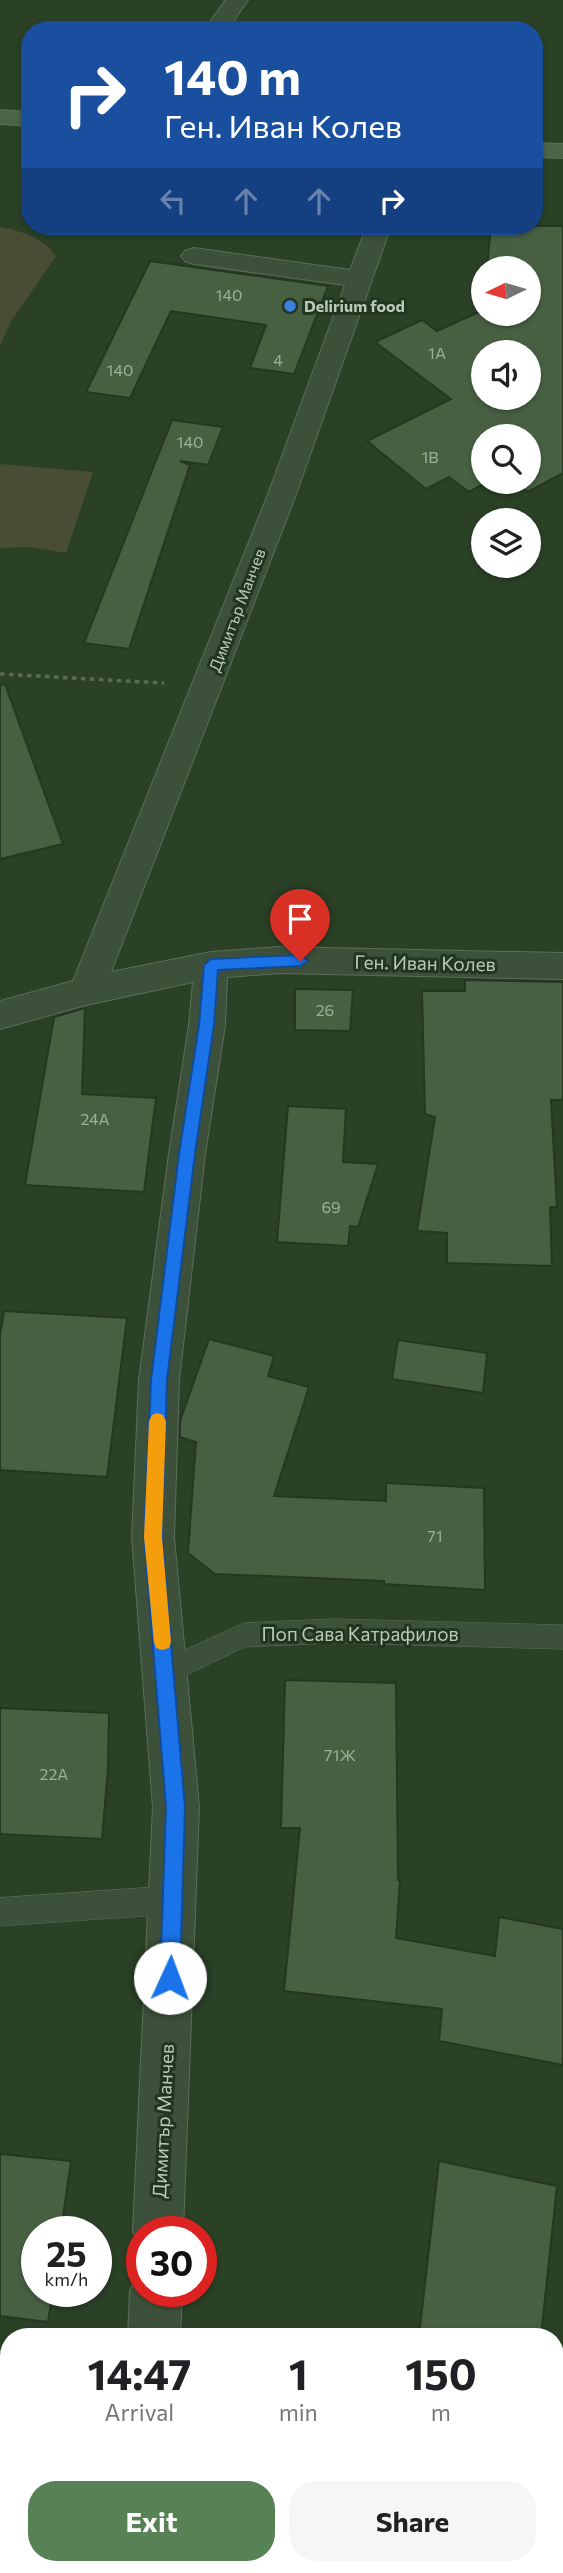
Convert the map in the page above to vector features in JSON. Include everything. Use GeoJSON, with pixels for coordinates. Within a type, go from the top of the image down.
{"type":"FeatureCollection","features":[{"type":"Feature","properties":{"kind":"main road"},"geometry":{"type":"LineString","coordinates":[[0,117],[21,118]]}},
{"type":"Feature","properties":{"kind":"main road"},"geometry":{"type":"LineString","coordinates":[[543,150],[563,151]]}},
{"type":"Feature","properties":{"kind":"street"},"geometry":{"type":"LineString","coordinates":[[222,21],[237,0]]}},
{"type":"Feature","properties":{"kind":"street","name":"Димитър Манчев"},"geometry":{"type":"LineString","coordinates":[[86,991],[281,496],[376,235]]}},
{"type":"Feature","properties":{"kind":"street"},"geometry":{"type":"LineString","coordinates":[[194,256],[359,279]]}},
{"type":"Feature","properties":{"kind":"street","name":"Ген. Иван Колев"},"geometry":{"type":"LineString","coordinates":[[0,1014],[86,991],[211,965],[279,960],[563,966]]}},
{"type":"Feature","properties":{"kind":"street","name":"Димитър Манчев"},"geometry":{"type":"LineString","coordinates":[[159,2216],[176,1807],[153,1537],[159,1380],[206,1025],[211,965]]}},
{"type":"Feature","properties":{"kind":"street"},"geometry":{"type":"LineString","coordinates":[[154,2328],[155,2307]]}},
{"type":"Feature","properties":{"kind":"lane","name":"Поп Сава Катрафилов"},"geometry":{"type":"LineString","coordinates":[[165,1672],[244,1635],[334,1631],[563,1637]]}},
{"type":"Feature","properties":{"kind":"lane"},"geometry":{"type":"LineString","coordinates":[[0,1912],[173,1900]]}},
{"type":"Feature","properties":{"kind":"path"},"geometry":{"type":"LineString","coordinates":[[0,674],[207,685]]}},
{"type":"Feature","properties":{"kind":"green space"},"geometry":{"type":"Polygon","coordinates":[[[0,227],[31,236],[56,256],[10,323],[0,346],[0,227]]]}},
{"type":"Feature","properties":{"kind":"green space"},"geometry":{"type":"Polygon","coordinates":[[[0,464],[93,472],[66,553],[31,547],[0,548],[0,464]]]}},
{"type":"Feature","properties":{"kind":"building"},"geometry":{"type":"Polygon","coordinates":[[[543,226],[563,226],[563,473],[541,485],[541,424],[471,424],[469,492],[449,477],[426,489],[367,441],[451,399],[375,342],[422,320],[437,331],[471,315],[471,326],[541,326],[541,256],[488,256],[490,235],[543,235],[543,226]]]}},
{"type":"Feature","properties":{"kind":"building"},"geometry":{"type":"Polygon","coordinates":[[[150,261],[328,286],[294,374],[250,368],[266,325],[171,311],[130,398],[86,392],[150,261]]]}},
{"type":"Feature","properties":{"kind":"building"},"geometry":{"type":"Polygon","coordinates":[[[172,420],[223,427],[208,465],[180,461],[190,465],[129,649],[84,643],[172,420]]]}},
{"type":"Feature","properties":{"kind":"building"},"geometry":{"type":"Polygon","coordinates":[[[5,684],[63,844],[0,859],[0,685],[5,684]]]}},
{"type":"Feature","properties":{"kind":"building"},"geometry":{"type":"Polygon","coordinates":[[[465,980],[563,982],[563,1100],[551,1100],[557,1207],[550,1207],[552,1266],[447,1263],[447,1233],[417,1231],[435,1117],[425,1114],[422,991],[465,991],[465,980]]]}},
{"type":"Feature","properties":{"kind":"building"},"geometry":{"type":"Polygon","coordinates":[[[295,989],[353,990],[350,1031],[295,1030],[295,989]]]}},
{"type":"Feature","properties":{"kind":"building"},"geometry":{"type":"Polygon","coordinates":[[[85,1008],[82,1094],[156,1098],[144,1192],[25,1185],[54,1017],[85,1008]]]}},
{"type":"Feature","properties":{"kind":"building"},"geometry":{"type":"Polygon","coordinates":[[[288,1106],[346,1109],[343,1162],[378,1164],[358,1227],[350,1226],[348,1246],[277,1242],[288,1106]]]}},
{"type":"Feature","properties":{"kind":"building"},"geometry":{"type":"Polygon","coordinates":[[[4,1311],[127,1318],[107,1477],[0,1470],[0,1335],[4,1311]]]}},
{"type":"Feature","properties":{"kind":"building"},"geometry":{"type":"Polygon","coordinates":[[[209,1339],[274,1356],[268,1376],[309,1387],[274,1496],[386,1501],[386,1483],[484,1488],[485,1590],[384,1584],[384,1581],[215,1574],[188,1553],[196,1442],[180,1437],[180,1421],[209,1339]]]}},
{"type":"Feature","properties":{"kind":"building"},"geometry":{"type":"Polygon","coordinates":[[[398,1340],[487,1353],[483,1393],[392,1379],[398,1340]]]}},
{"type":"Feature","properties":{"kind":"building"},"geometry":{"type":"Polygon","coordinates":[[[285,1680],[396,1683],[400,1881],[396,1938],[495,1956],[499,1917],[563,1929],[563,2065],[439,2041],[442,2009],[284,1991],[300,1828],[281,1828],[285,1680]]]}},
{"type":"Feature","properties":{"kind":"building"},"geometry":{"type":"Polygon","coordinates":[[[0,1708],[109,1713],[102,1839],[0,1834],[0,1708]]]}},
{"type":"Feature","properties":{"kind":"building"},"geometry":{"type":"Polygon","coordinates":[[[0,2154],[71,2161],[63,2216],[21,2216],[21,2307],[50,2307],[48,2322],[0,2316],[0,2154]]]}},
{"type":"Feature","properties":{"kind":"building"},"geometry":{"type":"Polygon","coordinates":[[[439,2161],[557,2186],[542,2328],[420,2328],[439,2161]]]}},
{"type":"Feature","properties":{"kind":"slow traffic"},"geometry":{"type":"LineString","coordinates":[[157,1421],[153,1537],[162,1642]]}},
{"type":"Feature","properties":{"kind":"place","name":"Delirium food"},"geometry":{"type":"Point","coordinates":[290,306]}},
{"type":"Feature","properties":{"kind":"route"},"geometry":{"type":"LineString","coordinates":[[170,1978],[176,1807],[153,1537],[159,1380],[206,1025],[211,965],[300,961]]}}]}
